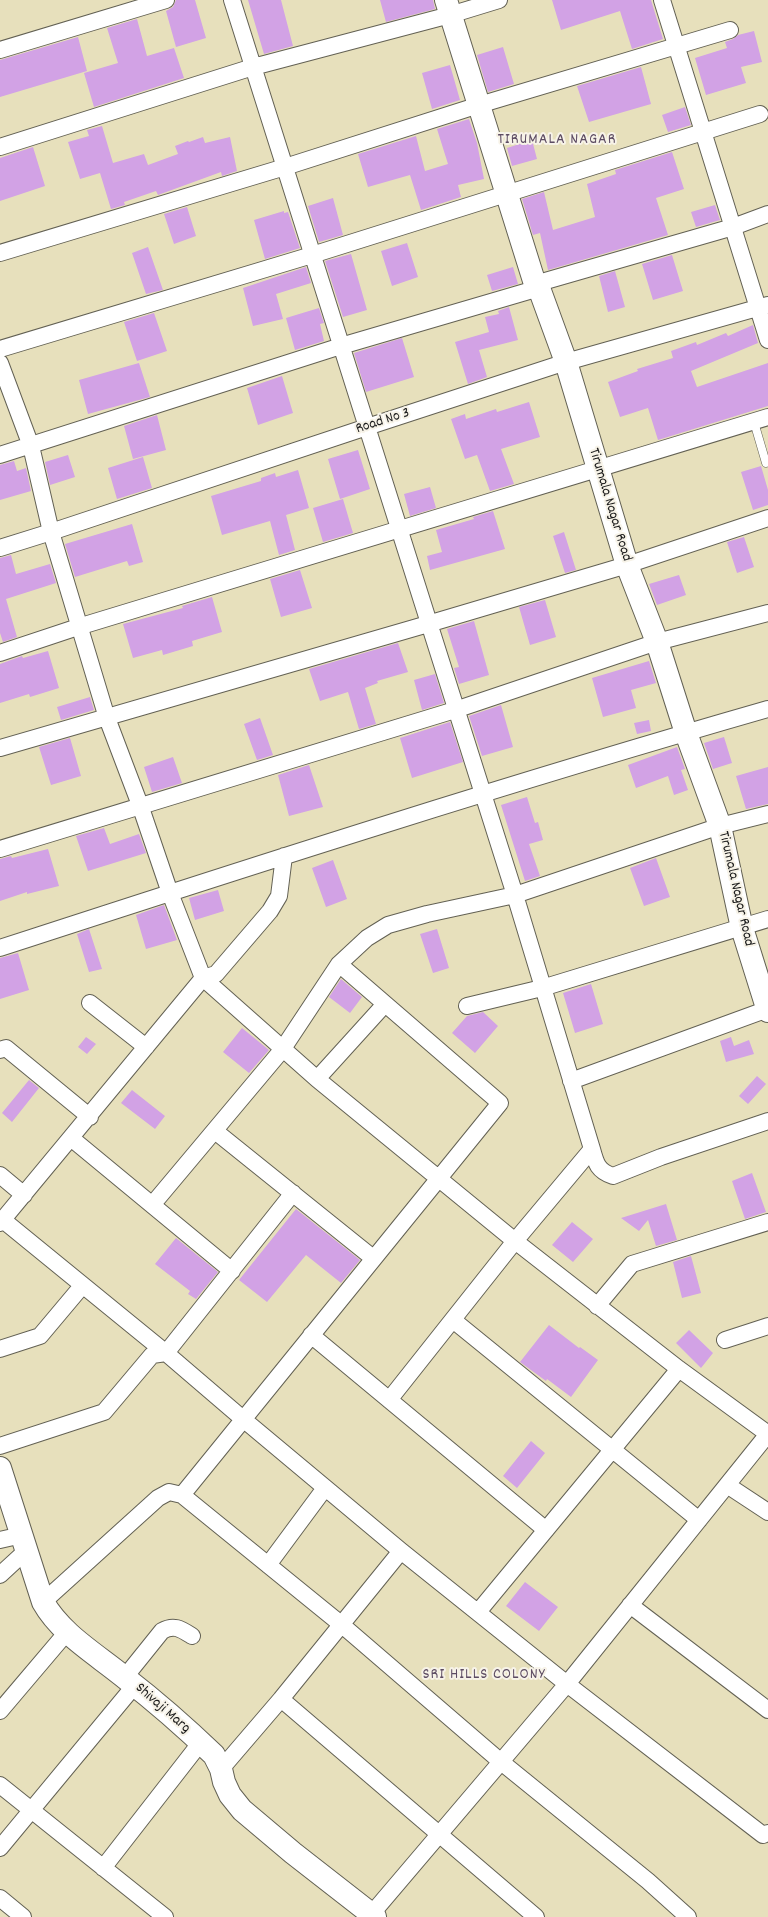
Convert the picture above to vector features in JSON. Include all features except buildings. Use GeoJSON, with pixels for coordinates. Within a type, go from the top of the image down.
{"type":"FeatureCollection","features":[{"type":"Feature","properties":{"kind":"street"},"geometry":{"type":"LineString","coordinates":[[0,50],[166,0]]}},
{"type":"Feature","properties":{"kind":"street"},"geometry":{"type":"LineString","coordinates":[[232,0],[515,895],[596,1165],[602,1172],[613,1176],[661,1157],[768,1121]]}},
{"type":"Feature","properties":{"kind":"street"},"geometry":{"type":"LineString","coordinates":[[0,147],[448,8],[499,0]]}},
{"type":"Feature","properties":{"kind":"street"},"geometry":{"type":"LineString","coordinates":[[662,0],[733,227],[763,306],[768,340]]}},
{"type":"Feature","properties":{"kind":"street","name":"Tirumala Nagar Road"},"geometry":{"type":"LineString","coordinates":[[448,8],[537,286],[566,362],[627,565],[720,826],[742,928],[768,1009]]}},
{"type":"Feature","properties":{"kind":"street"},"geometry":{"type":"LineString","coordinates":[[0,253],[285,167],[479,104],[730,30]]}},
{"type":"Feature","properties":{"kind":"street"},"geometry":{"type":"LineString","coordinates":[[0,349],[312,255],[760,114]]}},
{"type":"Feature","properties":{"kind":"street"},"geometry":{"type":"LineString","coordinates":[[0,455],[341,346],[733,227],[768,214]]}},
{"type":"Feature","properties":{"kind":"street","name":"Road No 3"},"geometry":{"type":"LineString","coordinates":[[0,548],[566,362],[763,306]]}},
{"type":"Feature","properties":{"kind":"street"},"geometry":{"type":"LineString","coordinates":[[0,363],[31,446],[51,532],[106,718],[203,978],[282,1050],[515,1241],[679,1369],[768,1434],[567,1684],[500,1761],[372,1916]]}},
{"type":"Feature","properties":{"kind":"street"},"geometry":{"type":"LineString","coordinates":[[0,653],[78,627],[761,420]]}},
{"type":"Feature","properties":{"kind":"street"},"geometry":{"type":"LineString","coordinates":[[0,748],[627,565],[768,518]]}},
{"type":"Feature","properties":{"kind":"street"},"geometry":{"type":"LineString","coordinates":[[0,849],[456,710],[656,642],[768,613]]}},
{"type":"Feature","properties":{"kind":"street"},"geometry":{"type":"LineString","coordinates":[[0,948],[284,856],[686,732],[768,709]]}},
{"type":"Feature","properties":{"kind":"street"},"geometry":{"type":"LineString","coordinates":[[152,1205],[282,1050],[339,964],[366,938],[388,925],[427,914],[515,895],[720,826],[768,814]]}},
{"type":"Feature","properties":{"kind":"street"},"geometry":{"type":"LineString","coordinates":[[284,856],[279,896],[270,911],[216,974],[203,978],[90,1117],[1,1221],[166,1353],[401,1551],[567,1684],[763,1835],[768,1833]]}},
{"type":"Feature","properties":{"kind":"street"},"geometry":{"type":"LineString","coordinates":[[466,1006],[542,988],[768,919]]}},
{"type":"Feature","properties":{"kind":"street"},"geometry":{"type":"LineString","coordinates":[[182,1495],[500,1103],[339,964]]}},
{"type":"Feature","properties":{"kind":"street"},"geometry":{"type":"LineString","coordinates":[[90,1003],[146,1048]]}},
{"type":"Feature","properties":{"kind":"street"},"geometry":{"type":"LineString","coordinates":[[317,1079],[385,1004]]}},
{"type":"Feature","properties":{"kind":"street"},"geometry":{"type":"LineString","coordinates":[[571,1081],[768,1009]]}},
{"type":"Feature","properties":{"kind":"street"},"geometry":{"type":"LineString","coordinates":[[0,1050],[6,1048],[90,1117]]}},
{"type":"Feature","properties":{"kind":"street"},"geometry":{"type":"LineString","coordinates":[[215,1131],[373,1258]]}},
{"type":"Feature","properties":{"kind":"street"},"geometry":{"type":"LineString","coordinates":[[71,1138],[232,1271]]}},
{"type":"Feature","properties":{"kind":"street"},"geometry":{"type":"LineString","coordinates":[[389,1400],[515,1241],[592,1149]]}},
{"type":"Feature","properties":{"kind":"street"},"geometry":{"type":"LineString","coordinates":[[0,1175],[24,1195]]}},
{"type":"Feature","properties":{"kind":"street"},"geometry":{"type":"LineString","coordinates":[[0,1446],[104,1412],[152,1355],[166,1353],[293,1193]]}},
{"type":"Feature","properties":{"kind":"street"},"geometry":{"type":"LineString","coordinates":[[597,1306],[632,1264],[768,1222]]}},
{"type":"Feature","properties":{"kind":"street"},"geometry":{"type":"LineString","coordinates":[[0,1349],[40,1336],[82,1286]]}},
{"type":"Feature","properties":{"kind":"street"},"geometry":{"type":"LineString","coordinates":[[453,1320],[699,1520]]}},
{"type":"Feature","properties":{"kind":"street"},"geometry":{"type":"LineString","coordinates":[[724,1340],[768,1326]]}},
{"type":"Feature","properties":{"kind":"street"},"geometry":{"type":"LineString","coordinates":[[311,1334],[546,1530]]}},
{"type":"Feature","properties":{"kind":"street"},"geometry":{"type":"LineString","coordinates":[[478,1612],[679,1369]]}},
{"type":"Feature","properties":{"kind":"street","name":"Shivaji Marg"},"geometry":{"type":"LineString","coordinates":[[0,1468],[43,1602],[51,1616],[67,1632],[130,1681],[214,1755],[230,1795],[242,1810],[372,1916]]}},
{"type":"Feature","properties":{"kind":"street"},"geometry":{"type":"LineString","coordinates":[[727,1485],[768,1512]]}},
{"type":"Feature","properties":{"kind":"street"},"geometry":{"type":"LineString","coordinates":[[268,1565],[326,1488]]}},
{"type":"Feature","properties":{"kind":"street"},"geometry":{"type":"LineString","coordinates":[[43,1602],[158,1498],[170,1492],[182,1495],[342,1624],[500,1761],[648,1881],[688,1917]]}},
{"type":"Feature","properties":{"kind":"street"},"geometry":{"type":"LineString","coordinates":[[0,1540],[24,1542]]}},
{"type":"Feature","properties":{"kind":"street"},"geometry":{"type":"LineString","coordinates":[[0,1575],[24,1542]]}},
{"type":"Feature","properties":{"kind":"street"},"geometry":{"type":"LineString","coordinates":[[221,1769],[281,1699],[401,1551]]}},
{"type":"Feature","properties":{"kind":"street"},"geometry":{"type":"LineString","coordinates":[[630,1605],[768,1710]]}},
{"type":"Feature","properties":{"kind":"street"},"geometry":{"type":"LineString","coordinates":[[0,1848],[130,1681],[162,1631],[168,1627],[178,1627],[192,1636]]}},
{"type":"Feature","properties":{"kind":"street"},"geometry":{"type":"LineString","coordinates":[[0,1711],[67,1632]]}},
{"type":"Feature","properties":{"kind":"street"},"geometry":{"type":"LineString","coordinates":[[281,1699],[536,1917]]}},
{"type":"Feature","properties":{"kind":"street"},"geometry":{"type":"LineString","coordinates":[[103,1868],[200,1742]]}},
{"type":"Feature","properties":{"kind":"street"},"geometry":{"type":"LineString","coordinates":[[0,1785],[165,1917]]}},
{"type":"Feature","properties":{"kind":"street"},"geometry":{"type":"LineString","coordinates":[[0,1898],[23,1917]]}},
{"type":"Feature","properties":{"kind":"lane"},"geometry":{"type":"LineString","coordinates":[[761,420],[766,463]]}},
{"type":"Feature","properties":{"kind":"district","name":"TIRUMALA NAGAR"},"geometry":{"type":"Point","coordinates":[557,141]}},
{"type":"Feature","properties":{"kind":"district","name":"SRI HILLS COLONY"},"geometry":{"type":"Point","coordinates":[484,1676]}}]}
